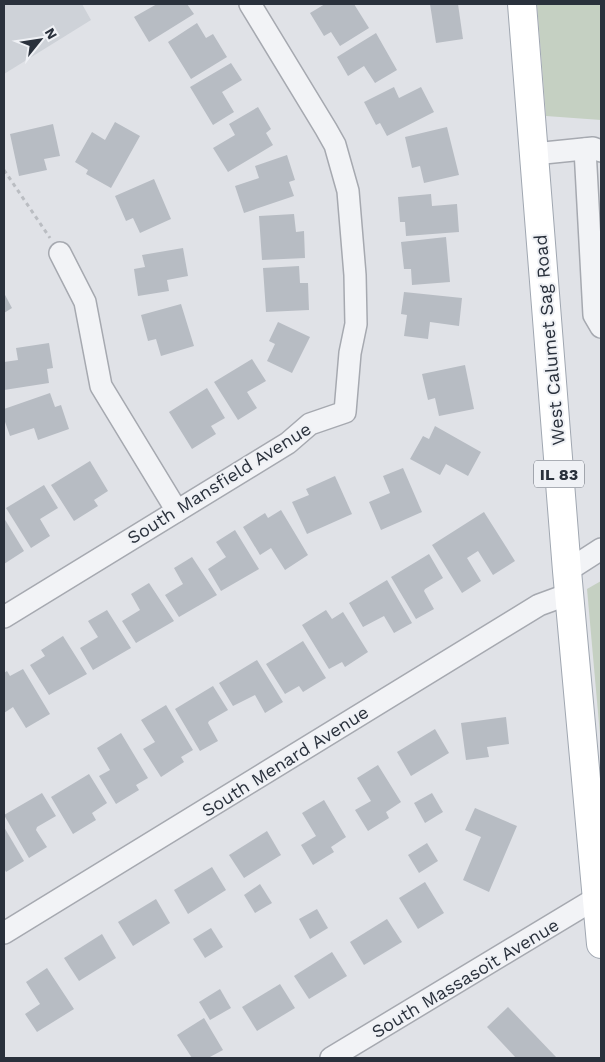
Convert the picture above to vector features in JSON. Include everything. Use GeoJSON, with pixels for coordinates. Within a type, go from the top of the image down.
{"type":"FeatureCollection","features":[{"type":"Feature","properties":{"kind":"main road","name":"West Calumet Sag Road"},"geometry":{"type":"LineString","coordinates":[[522,4],[568,583],[601,944]]}},
{"type":"Feature","properties":{"kind":"street","name":"South Mansfield Avenue"},"geometry":{"type":"LineString","coordinates":[[4,617],[288,443],[310,424],[345,412],[350,353],[356,324],[355,275],[348,190],[335,145],[250,4]]}},
{"type":"Feature","properties":{"kind":"street"},"geometry":{"type":"LineString","coordinates":[[534,154],[593,150],[594,315],[601,327]]}},
{"type":"Feature","properties":{"kind":"street"},"geometry":{"type":"LineString","coordinates":[[60,253],[85,302],[101,386],[177,511]]}},
{"type":"Feature","properties":{"kind":"street","name":"South Menard Avenue"},"geometry":{"type":"LineString","coordinates":[[4,933],[539,605],[568,583],[601,549]]}},
{"type":"Feature","properties":{"kind":"street","name":"South Massasoit Avenue"},"geometry":{"type":"LineString","coordinates":[[331,1058],[598,897]]}},
{"type":"Feature","properties":{"kind":"path"},"geometry":{"type":"LineString","coordinates":[[4,170],[60,253]]}},
{"type":"Feature","properties":{"kind":"shaded area"},"geometry":{"type":"Polygon","coordinates":[[[4,4],[82,4],[91,20],[4,74],[4,4]]]}},
{"type":"Feature","properties":{"kind":"green space"},"geometry":{"type":"Polygon","coordinates":[[[537,4],[601,4],[601,120],[546,116],[537,4]]]}},
{"type":"Feature","properties":{"kind":"green space"},"geometry":{"type":"Polygon","coordinates":[[[601,581],[601,746],[587,589],[601,581]]]}},
{"type":"Feature","properties":{"kind":"building"},"geometry":{"type":"Polygon","coordinates":[[[157,4],[187,4],[194,14],[149,42],[134,17],[157,4]]]}},
{"type":"Feature","properties":{"kind":"building"},"geometry":{"type":"Polygon","coordinates":[[[325,4],[354,4],[369,28],[340,46],[331,32],[324,36],[310,13],[325,4]]]}},
{"type":"Feature","properties":{"kind":"building"},"geometry":{"type":"Polygon","coordinates":[[[430,4],[458,4],[463,39],[436,43],[430,4]]]}},
{"type":"Feature","properties":{"kind":"building"},"geometry":{"type":"Polygon","coordinates":[[[197,23],[206,38],[213,34],[227,57],[191,79],[168,42],[197,23]]]}},
{"type":"Feature","properties":{"kind":"building"},"geometry":{"type":"Polygon","coordinates":[[[376,33],[397,70],[375,83],[364,66],[348,76],[337,57],[376,33]]]}},
{"type":"Feature","properties":{"kind":"building"},"geometry":{"type":"Polygon","coordinates":[[[231,63],[242,80],[222,92],[234,112],[213,125],[190,87],[231,63]]]}},
{"type":"Feature","properties":{"kind":"building"},"geometry":{"type":"Polygon","coordinates":[[[394,87],[399,98],[421,87],[434,112],[387,136],[380,123],[376,125],[364,102],[394,87]]]}},
{"type":"Feature","properties":{"kind":"building"},"geometry":{"type":"Polygon","coordinates":[[[258,107],[271,129],[266,133],[273,145],[228,172],[213,148],[235,135],[229,124],[258,107]]]}},
{"type":"Feature","properties":{"kind":"building"},"geometry":{"type":"Polygon","coordinates":[[[115,122],[140,136],[111,188],[86,174],[88,170],[75,162],[92,132],[105,140],[115,122]]]}},
{"type":"Feature","properties":{"kind":"building"},"geometry":{"type":"Polygon","coordinates":[[[53,124],[60,156],[44,159],[47,170],[19,176],[10,134],[53,124]]]}},
{"type":"Feature","properties":{"kind":"building"},"geometry":{"type":"Polygon","coordinates":[[[447,127],[459,175],[424,183],[420,166],[412,168],[405,137],[447,127]]]}},
{"type":"Feature","properties":{"kind":"building"},"geometry":{"type":"Polygon","coordinates":[[[287,155],[295,180],[289,182],[294,196],[244,213],[235,186],[259,178],[255,166],[287,155]]]}},
{"type":"Feature","properties":{"kind":"building"},"geometry":{"type":"Polygon","coordinates":[[[154,179],[171,219],[140,233],[133,218],[126,221],[115,196],[154,179]]]}},
{"type":"Feature","properties":{"kind":"building"},"geometry":{"type":"Polygon","coordinates":[[[431,194],[432,206],[457,204],[459,232],[406,236],[405,222],[400,222],[398,197],[431,194]]]}},
{"type":"Feature","properties":{"kind":"building"},"geometry":{"type":"Polygon","coordinates":[[[294,214],[296,232],[304,231],[305,258],[262,260],[259,216],[294,214]]]}},
{"type":"Feature","properties":{"kind":"building"},"geometry":{"type":"Polygon","coordinates":[[[446,237],[450,282],[412,285],[411,269],[404,269],[401,242],[446,237]]]}},
{"type":"Feature","properties":{"kind":"building"},"geometry":{"type":"Polygon","coordinates":[[[183,248],[188,276],[167,280],[169,291],[138,296],[134,269],[145,267],[142,255],[183,248]]]}},
{"type":"Feature","properties":{"kind":"building"},"geometry":{"type":"Polygon","coordinates":[[[299,266],[300,283],[308,283],[309,310],[266,312],[263,268],[299,266]]]}},
{"type":"Feature","properties":{"kind":"building"},"geometry":{"type":"Polygon","coordinates":[[[404,292],[462,298],[459,326],[430,322],[428,339],[404,336],[407,315],[401,314],[404,292]]]}},
{"type":"Feature","properties":{"kind":"building"},"geometry":{"type":"Polygon","coordinates":[[[4,293],[12,308],[4,313],[4,293]]]}},
{"type":"Feature","properties":{"kind":"building"},"geometry":{"type":"Polygon","coordinates":[[[181,304],[194,346],[161,356],[156,339],[148,341],[141,315],[181,304]]]}},
{"type":"Feature","properties":{"kind":"building"},"geometry":{"type":"Polygon","coordinates":[[[278,322],[310,337],[292,373],[267,361],[275,344],[269,341],[278,322]]]}},
{"type":"Feature","properties":{"kind":"building"},"geometry":{"type":"Polygon","coordinates":[[[49,343],[53,368],[47,369],[49,383],[4,390],[4,362],[18,360],[16,348],[49,343]]]}},
{"type":"Feature","properties":{"kind":"building"},"geometry":{"type":"Polygon","coordinates":[[[252,359],[266,381],[247,392],[257,408],[238,420],[214,382],[252,359]]]}},
{"type":"Feature","properties":{"kind":"building"},"geometry":{"type":"Polygon","coordinates":[[[465,365],[474,409],[439,416],[435,398],[428,400],[422,374],[465,365]]]}},
{"type":"Feature","properties":{"kind":"building"},"geometry":{"type":"Polygon","coordinates":[[[207,388],[225,418],[211,426],[216,434],[192,449],[169,412],[207,388]]]}},
{"type":"Feature","properties":{"kind":"building"},"geometry":{"type":"Polygon","coordinates":[[[50,393],[55,407],[61,405],[69,429],[38,440],[34,428],[10,436],[4,419],[4,409],[50,393]]]}},
{"type":"Feature","properties":{"kind":"building"},"geometry":{"type":"Polygon","coordinates":[[[435,426],[481,452],[468,476],[446,464],[440,475],[410,459],[423,436],[429,439],[435,426]]]}},
{"type":"Feature","properties":{"kind":"building"},"geometry":{"type":"Polygon","coordinates":[[[90,461],[108,491],[94,500],[98,506],[74,521],[51,485],[90,461]]]}},
{"type":"Feature","properties":{"kind":"building"},"geometry":{"type":"Polygon","coordinates":[[[403,468],[422,512],[381,530],[369,502],[390,493],[383,476],[403,468]]]}},
{"type":"Feature","properties":{"kind":"building"},"geometry":{"type":"Polygon","coordinates":[[[335,476],[352,514],[307,534],[292,502],[309,495],[306,489],[335,476]]]}},
{"type":"Feature","properties":{"kind":"building"},"geometry":{"type":"Polygon","coordinates":[[[44,485],[58,508],[40,519],[50,536],[31,548],[6,508],[44,485]]]}},
{"type":"Feature","properties":{"kind":"building"},"geometry":{"type":"Polygon","coordinates":[[[281,510],[308,555],[285,570],[271,548],[260,555],[243,527],[265,513],[268,518],[281,510]]]}},
{"type":"Feature","properties":{"kind":"building"},"geometry":{"type":"Polygon","coordinates":[[[484,512],[515,561],[493,575],[478,551],[467,558],[481,581],[462,593],[432,545],[484,512]]]}},
{"type":"Feature","properties":{"kind":"building"},"geometry":{"type":"Polygon","coordinates":[[[4,518],[24,551],[4,564],[4,518]]]}},
{"type":"Feature","properties":{"kind":"building"},"geometry":{"type":"Polygon","coordinates":[[[235,530],[259,569],[221,591],[208,569],[226,557],[216,542],[235,530]]]}},
{"type":"Feature","properties":{"kind":"building"},"geometry":{"type":"Polygon","coordinates":[[[429,554],[443,578],[424,591],[434,609],[416,619],[391,577],[429,554]]]}},
{"type":"Feature","properties":{"kind":"building"},"geometry":{"type":"Polygon","coordinates":[[[192,557],[217,595],[179,617],[165,595],[183,584],[174,568],[192,557]]]}},
{"type":"Feature","properties":{"kind":"building"},"geometry":{"type":"Polygon","coordinates":[[[387,580],[412,623],[394,633],[384,616],[363,627],[349,603],[387,580]]]}},
{"type":"Feature","properties":{"kind":"building"},"geometry":{"type":"Polygon","coordinates":[[[149,583],[174,621],[136,643],[122,621],[140,610],[131,594],[149,583]]]}},
{"type":"Feature","properties":{"kind":"building"},"geometry":{"type":"Polygon","coordinates":[[[107,610],[131,648],[93,670],[80,648],[98,637],[88,621],[107,610]]]}},
{"type":"Feature","properties":{"kind":"building"},"geometry":{"type":"Polygon","coordinates":[[[326,610],[332,619],[343,612],[368,652],[345,667],[342,662],[329,669],[302,625],[326,610]]]}},
{"type":"Feature","properties":{"kind":"building"},"geometry":{"type":"Polygon","coordinates":[[[63,636],[87,674],[49,695],[30,665],[45,656],[41,650],[63,636]]]}},
{"type":"Feature","properties":{"kind":"building"},"geometry":{"type":"Polygon","coordinates":[[[303,641],[326,678],[303,692],[299,686],[285,694],[266,664],[303,641]]]}},
{"type":"Feature","properties":{"kind":"building"},"geometry":{"type":"Polygon","coordinates":[[[257,660],[283,702],[265,713],[255,695],[233,706],[219,683],[257,660]]]}},
{"type":"Feature","properties":{"kind":"building"},"geometry":{"type":"Polygon","coordinates":[[[23,669],[50,714],[26,728],[13,707],[4,713],[4,673],[7,671],[10,676],[23,669]]]}},
{"type":"Feature","properties":{"kind":"building"},"geometry":{"type":"Polygon","coordinates":[[[213,686],[228,710],[209,721],[208,723],[218,741],[200,751],[175,709],[213,686]]]}},
{"type":"Feature","properties":{"kind":"building"},"geometry":{"type":"Polygon","coordinates":[[[166,705],[193,750],[181,757],[184,762],[161,777],[143,749],[155,742],[141,720],[166,705]]]}},
{"type":"Feature","properties":{"kind":"building"},"geometry":{"type":"Polygon","coordinates":[[[506,717],[509,744],[487,747],[489,757],[466,760],[461,723],[506,717]]]}},
{"type":"Feature","properties":{"kind":"building"},"geometry":{"type":"Polygon","coordinates":[[[435,729],[449,753],[411,776],[397,752],[435,729]]]}},
{"type":"Feature","properties":{"kind":"building"},"geometry":{"type":"Polygon","coordinates":[[[121,733],[148,778],[136,785],[139,790],[116,804],[99,776],[110,770],[97,748],[121,733]]]}},
{"type":"Feature","properties":{"kind":"building"},"geometry":{"type":"Polygon","coordinates":[[[378,765],[401,802],[386,812],[389,818],[368,831],[355,810],[371,801],[357,778],[378,765]]]}},
{"type":"Feature","properties":{"kind":"building"},"geometry":{"type":"Polygon","coordinates":[[[89,774],[107,803],[92,813],[96,820],[73,834],[51,797],[89,774]]]}},
{"type":"Feature","properties":{"kind":"building"},"geometry":{"type":"Polygon","coordinates":[[[42,793],[56,816],[37,827],[36,830],[47,847],[29,858],[4,815],[42,793]]]}},
{"type":"Feature","properties":{"kind":"building"},"geometry":{"type":"Polygon","coordinates":[[[432,793],[443,812],[425,823],[414,803],[432,793]]]}},
{"type":"Feature","properties":{"kind":"building"},"geometry":{"type":"Polygon","coordinates":[[[324,800],[346,837],[331,847],[334,852],[313,865],[301,845],[316,836],[302,813],[324,800]]]}},
{"type":"Feature","properties":{"kind":"building"},"geometry":{"type":"Polygon","coordinates":[[[475,808],[517,826],[489,892],[463,880],[481,837],[465,830],[475,808]]]}},
{"type":"Feature","properties":{"kind":"building"},"geometry":{"type":"Polygon","coordinates":[[[4,827],[24,861],[6,872],[4,868],[4,827]]]}},
{"type":"Feature","properties":{"kind":"building"},"geometry":{"type":"Polygon","coordinates":[[[267,831],[281,855],[244,878],[229,855],[267,831]]]}},
{"type":"Feature","properties":{"kind":"building"},"geometry":{"type":"Polygon","coordinates":[[[427,843],[438,861],[419,873],[408,855],[427,843]]]}},
{"type":"Feature","properties":{"kind":"building"},"geometry":{"type":"Polygon","coordinates":[[[212,867],[226,890],[188,914],[174,890],[212,867]]]}},
{"type":"Feature","properties":{"kind":"building"},"geometry":{"type":"Polygon","coordinates":[[[425,882],[444,913],[418,929],[399,898],[425,882]]]}},
{"type":"Feature","properties":{"kind":"building"},"geometry":{"type":"Polygon","coordinates":[[[260,884],[272,903],[255,913],[244,895],[260,884]]]}},
{"type":"Feature","properties":{"kind":"building"},"geometry":{"type":"Polygon","coordinates":[[[156,899],[170,923],[133,946],[118,922],[156,899]]]}},
{"type":"Feature","properties":{"kind":"building"},"geometry":{"type":"Polygon","coordinates":[[[317,909],[328,928],[310,939],[299,919],[317,909]]]}},
{"type":"Feature","properties":{"kind":"building"},"geometry":{"type":"Polygon","coordinates":[[[387,919],[402,942],[364,965],[350,942],[387,919]]]}},
{"type":"Feature","properties":{"kind":"building"},"geometry":{"type":"Polygon","coordinates":[[[211,928],[223,947],[205,958],[193,939],[211,928]]]}},
{"type":"Feature","properties":{"kind":"building"},"geometry":{"type":"Polygon","coordinates":[[[102,934],[116,958],[79,981],[64,958],[102,934]]]}},
{"type":"Feature","properties":{"kind":"building"},"geometry":{"type":"Polygon","coordinates":[[[332,952],[347,976],[309,999],[294,976],[332,952]]]}},
{"type":"Feature","properties":{"kind":"building"},"geometry":{"type":"Polygon","coordinates":[[[47,968],[74,1009],[37,1032],[25,1014],[40,1004],[26,982],[47,968]]]}},
{"type":"Feature","properties":{"kind":"building"},"geometry":{"type":"Polygon","coordinates":[[[280,984],[295,1008],[257,1031],[242,1007],[280,984]]]}},
{"type":"Feature","properties":{"kind":"building"},"geometry":{"type":"Polygon","coordinates":[[[220,989],[231,1008],[210,1020],[199,1002],[220,989]]]}},
{"type":"Feature","properties":{"kind":"building"},"geometry":{"type":"Polygon","coordinates":[[[508,1007],[557,1058],[516,1058],[487,1027],[508,1007]]]}},
{"type":"Feature","properties":{"kind":"building"},"geometry":{"type":"Polygon","coordinates":[[[204,1018],[223,1050],[208,1058],[192,1058],[177,1035],[204,1018]]]}}]}
